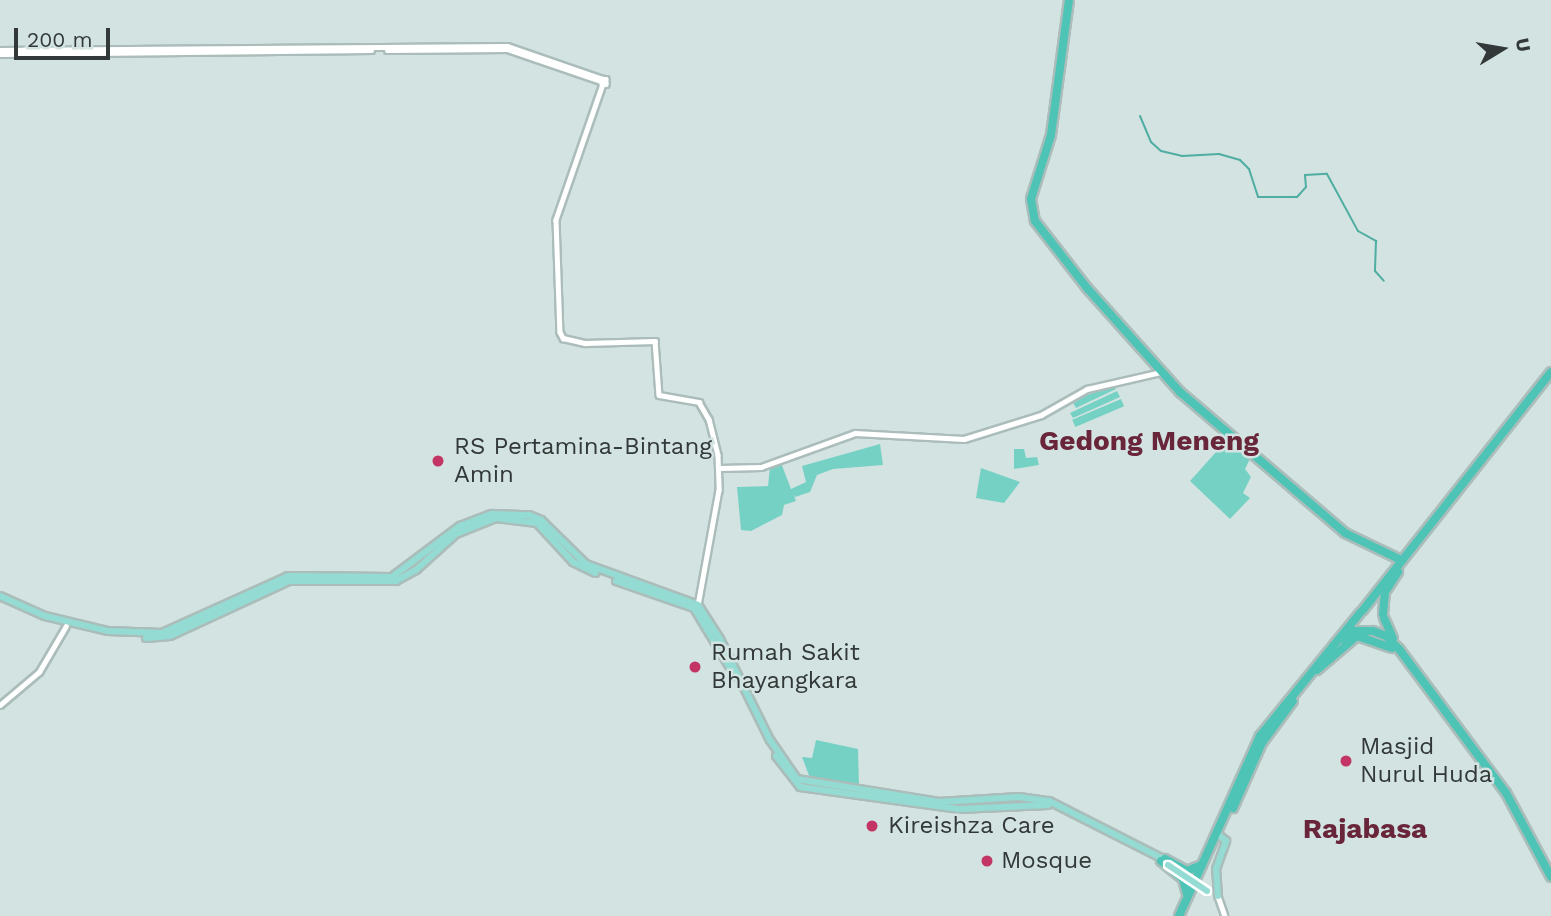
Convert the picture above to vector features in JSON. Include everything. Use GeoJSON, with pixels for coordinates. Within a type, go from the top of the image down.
{"type":"FeatureCollection","features":[{"type":"Feature","properties":{"kind":"highway"},"geometry":{"type":"LineString","coordinates":[[1069,0],[1052,135],[1031,208],[1046,236],[1161,372],[1345,533],[1401,564]]}},
{"type":"Feature","properties":{"kind":"highway"},"geometry":{"type":"LineString","coordinates":[[1181,916],[1187,897],[1260,736],[1497,444],[1551,372]]}},
{"type":"Feature","properties":{"kind":"highway"},"geometry":{"type":"LineString","coordinates":[[1504,435],[1551,380]]}},
{"type":"Feature","properties":{"kind":"highway"},"geometry":{"type":"LineString","coordinates":[[1181,916],[1262,743],[1323,659],[1348,635],[1371,631],[1384,616],[1385,592],[1401,564]]}},
{"type":"Feature","properties":{"kind":"highway"},"geometry":{"type":"LineString","coordinates":[[1401,564],[1387,611],[1393,633],[1405,654],[1525,814],[1551,866]]}},
{"type":"Feature","properties":{"kind":"highway"},"geometry":{"type":"LineString","coordinates":[[1362,611],[1374,607],[1384,616],[1405,654]]}},
{"type":"Feature","properties":{"kind":"highway"},"geometry":{"type":"LineString","coordinates":[[1362,611],[1361,626],[1386,636],[1405,654]]}},
{"type":"Feature","properties":{"kind":"highway"},"geometry":{"type":"LineString","coordinates":[[1317,670],[1357,636],[1380,640],[1405,654]]}},
{"type":"Feature","properties":{"kind":"highway"},"geometry":{"type":"LineString","coordinates":[[1477,751],[1524,820],[1551,877]]}},
{"type":"Feature","properties":{"kind":"highway"},"geometry":{"type":"LineString","coordinates":[[1166,862],[1185,875]]}},
{"type":"Feature","properties":{"kind":"highway"},"geometry":{"type":"LineString","coordinates":[[1185,875],[1202,865]]}},
{"type":"Feature","properties":{"kind":"highway"},"geometry":{"type":"LineString","coordinates":[[1185,875],[1187,897]]}},
{"type":"Feature","properties":{"kind":"main road"},"geometry":{"type":"LineString","coordinates":[[0,598],[66,626],[130,636],[167,632],[288,578],[392,577],[414,565],[454,529],[492,514],[519,514],[541,520],[575,558],[624,581],[694,608],[725,654]]}},
{"type":"Feature","properties":{"kind":"main road"},"geometry":{"type":"LineString","coordinates":[[624,581],[698,605],[794,777],[892,799],[918,802],[1044,804],[1166,862],[1218,894]]}},
{"type":"Feature","properties":{"kind":"main road"},"geometry":{"type":"LineString","coordinates":[[0,598],[45,616],[130,636]]}},
{"type":"Feature","properties":{"kind":"main road"},"geometry":{"type":"LineString","coordinates":[[1218,894],[1216,869],[1226,841],[1220,836]]}},
{"type":"Feature","properties":{"kind":"street"},"geometry":{"type":"LineString","coordinates":[[0,52],[507,49],[602,81],[556,220],[561,334],[585,343],[655,341],[659,395],[701,404],[713,430],[720,468],[715,529],[698,605]]}},
{"type":"Feature","properties":{"kind":"street"},"geometry":{"type":"LineString","coordinates":[[720,468],[761,467],[855,433],[964,439],[1041,415],[1087,389],[1161,372]]}},
{"type":"Feature","properties":{"kind":"street"},"geometry":{"type":"LineString","coordinates":[[0,705],[39,672],[66,626]]}},
{"type":"Feature","properties":{"kind":"street"},"geometry":{"type":"LineString","coordinates":[[1218,894],[1225,916]]}},
{"type":"Feature","properties":{"kind":"green space"},"geometry":{"type":"Polygon","coordinates":[[[1114,385],[1116,389],[1076,408],[1072,401],[1114,385]]]}},
{"type":"Feature","properties":{"kind":"green space"},"geometry":{"type":"Polygon","coordinates":[[[1117,391],[1120,397],[1073,418],[1070,413],[1117,391]]]}},
{"type":"Feature","properties":{"kind":"green space"},"geometry":{"type":"Polygon","coordinates":[[[1121,399],[1124,406],[1075,427],[1072,420],[1121,399]]]}},
{"type":"Feature","properties":{"kind":"green space"},"geometry":{"type":"Polygon","coordinates":[[[1226,441],[1250,459],[1245,469],[1251,477],[1243,493],[1250,498],[1230,519],[1190,481],[1226,441]]]}},
{"type":"Feature","properties":{"kind":"green space"},"geometry":{"type":"Polygon","coordinates":[[[880,444],[883,465],[833,469],[817,475],[810,492],[795,497],[793,493],[796,501],[784,505],[782,515],[751,531],[741,530],[737,487],[768,486],[770,467],[781,463],[791,489],[806,482],[802,466],[880,444]]]}},
{"type":"Feature","properties":{"kind":"green space"},"geometry":{"type":"Polygon","coordinates":[[[1014,449],[1024,449],[1026,458],[1037,457],[1039,465],[1014,469],[1014,449]]]}},
{"type":"Feature","properties":{"kind":"green space"},"geometry":{"type":"Polygon","coordinates":[[[981,468],[1020,482],[1004,503],[976,498],[981,468]]]}},
{"type":"Feature","properties":{"kind":"green space"},"geometry":{"type":"Polygon","coordinates":[[[816,740],[858,749],[859,787],[810,778],[802,757],[812,758],[816,740]]]}},
{"type":"Feature","properties":{"kind":"waterway"},"geometry":{"type":"LineString","coordinates":[[1140,116],[1151,142],[1161,151],[1182,156],[1219,154],[1240,160],[1249,169],[1258,197],[1297,197],[1306,187],[1305,175],[1327,174],[1358,231],[1376,241],[1375,271],[1384,281]]}},
{"type":"Feature","properties":{"kind":"place","name":"RS Pertamina-Bintang Amin"},"geometry":{"type":"Point","coordinates":[438,461]}},
{"type":"Feature","properties":{"kind":"place","name":"Rumah Sakit Bhayangkara"},"geometry":{"type":"Point","coordinates":[695,667]}},
{"type":"Feature","properties":{"kind":"place","name":"Masjid Nurul Huda"},"geometry":{"type":"Point","coordinates":[1346,761]}},
{"type":"Feature","properties":{"kind":"place","name":"Kireishza Care"},"geometry":{"type":"Point","coordinates":[872,826]}},
{"type":"Feature","properties":{"kind":"place","name":"Mosque"},"geometry":{"type":"Point","coordinates":[987,861]}},
{"type":"Feature","properties":{"kind":"district","name":"Gedong Meneng"},"geometry":{"type":"Point","coordinates":[1149,441]}},
{"type":"Feature","properties":{"kind":"district","name":"Rajabasa"},"geometry":{"type":"Point","coordinates":[1365,829]}}]}
